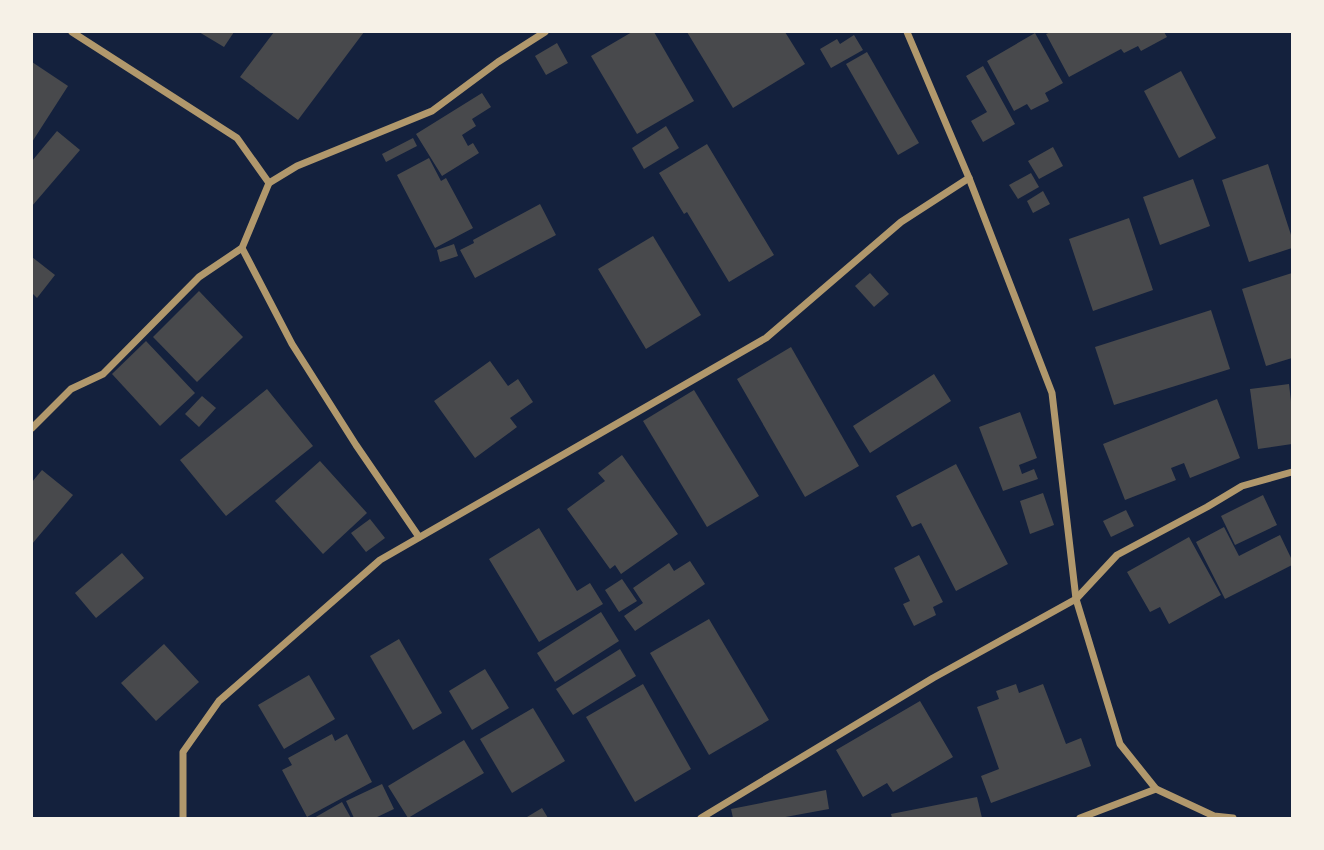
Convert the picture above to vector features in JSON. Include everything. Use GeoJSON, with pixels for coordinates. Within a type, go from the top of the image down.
{"type":"FeatureCollection","features":[{"type":"Feature","properties":{"kind":"street"},"geometry":{"type":"LineString","coordinates":[[72,32],[237,138],[269,183]]}},
{"type":"Feature","properties":{"kind":"street"},"geometry":{"type":"LineString","coordinates":[[32,428],[71,389],[103,374],[199,277],[242,248],[269,183],[297,166],[432,111],[498,62],[545,32]]}},
{"type":"Feature","properties":{"kind":"street"},"geometry":{"type":"LineString","coordinates":[[907,32],[969,178],[1052,393],[1076,599],[1120,744],[1156,789],[1214,816],[1233,818]]}},
{"type":"Feature","properties":{"kind":"street"},"geometry":{"type":"LineString","coordinates":[[183,818],[184,752],[219,701],[380,560],[766,338],[901,222],[969,178]]}},
{"type":"Feature","properties":{"kind":"street"},"geometry":{"type":"LineString","coordinates":[[242,248],[292,344],[419,537]]}},
{"type":"Feature","properties":{"kind":"street"},"geometry":{"type":"LineString","coordinates":[[701,818],[933,678],[1076,599],[1117,555],[1242,486],[1293,472]]}},
{"type":"Feature","properties":{"kind":"street"},"geometry":{"type":"LineString","coordinates":[[1080,818],[1156,789]]}},
{"type":"Feature","properties":{"kind":"building"},"geometry":{"type":"Polygon","coordinates":[[[199,32],[234,32],[224,47],[199,32]]]}},
{"type":"Feature","properties":{"kind":"building"},"geometry":{"type":"Polygon","coordinates":[[[274,32],[364,32],[298,120],[240,77],[274,32]]]}},
{"type":"Feature","properties":{"kind":"building"},"geometry":{"type":"Polygon","coordinates":[[[632,32],[654,32],[694,101],[637,134],[591,56],[632,32]]]}},
{"type":"Feature","properties":{"kind":"building"},"geometry":{"type":"Polygon","coordinates":[[[687,32],[785,32],[805,64],[733,108],[687,32]]]}},
{"type":"Feature","properties":{"kind":"building"},"geometry":{"type":"Polygon","coordinates":[[[1164,32],[1167,37],[1141,51],[1138,46],[1124,53],[1121,49],[1069,77],[1046,34],[1164,32]]]}},
{"type":"Feature","properties":{"kind":"building"},"geometry":{"type":"Polygon","coordinates":[[[1035,33],[1063,83],[1045,93],[1049,101],[1031,110],[1027,104],[1014,111],[987,61],[1035,33]]]}},
{"type":"Feature","properties":{"kind":"building"},"geometry":{"type":"Polygon","coordinates":[[[854,35],[863,50],[831,68],[820,49],[837,39],[840,44],[854,35]]]}},
{"type":"Feature","properties":{"kind":"building"},"geometry":{"type":"Polygon","coordinates":[[[557,43],[568,63],[546,75],[535,56],[557,43]]]}},
{"type":"Feature","properties":{"kind":"building"},"geometry":{"type":"Polygon","coordinates":[[[867,52],[919,143],[898,155],[846,64],[867,52]]]}},
{"type":"Feature","properties":{"kind":"building"},"geometry":{"type":"Polygon","coordinates":[[[32,62],[68,86],[32,142],[32,62]]]}},
{"type":"Feature","properties":{"kind":"building"},"geometry":{"type":"Polygon","coordinates":[[[983,66],[1015,124],[983,142],[971,121],[987,112],[966,76],[983,66]]]}},
{"type":"Feature","properties":{"kind":"building"},"geometry":{"type":"Polygon","coordinates":[[[1181,71],[1216,138],[1179,158],[1144,91],[1181,71]]]}},
{"type":"Feature","properties":{"kind":"building"},"geometry":{"type":"Polygon","coordinates":[[[482,93],[491,107],[472,119],[476,126],[462,135],[468,146],[473,143],[479,153],[442,176],[416,134],[482,93]]]}},
{"type":"Feature","properties":{"kind":"building"},"geometry":{"type":"Polygon","coordinates":[[[666,126],[679,148],[644,169],[632,148],[666,126]]]}},
{"type":"Feature","properties":{"kind":"building"},"geometry":{"type":"Polygon","coordinates":[[[57,131],[80,150],[32,206],[32,161],[57,131]]]}},
{"type":"Feature","properties":{"kind":"building"},"geometry":{"type":"Polygon","coordinates":[[[413,138],[417,146],[386,162],[382,154],[413,138]]]}},
{"type":"Feature","properties":{"kind":"building"},"geometry":{"type":"Polygon","coordinates":[[[707,144],[774,255],[729,282],[687,212],[684,214],[659,173],[707,144]]]}},
{"type":"Feature","properties":{"kind":"building"},"geometry":{"type":"Polygon","coordinates":[[[1053,147],[1063,166],[1039,179],[1028,161],[1053,147]]]}},
{"type":"Feature","properties":{"kind":"building"},"geometry":{"type":"Polygon","coordinates":[[[429,158],[441,181],[446,178],[473,228],[435,248],[397,175],[429,158]]]}},
{"type":"Feature","properties":{"kind":"building"},"geometry":{"type":"Polygon","coordinates":[[[1268,164],[1292,238],[1292,248],[1249,262],[1222,180],[1268,164]]]}},
{"type":"Feature","properties":{"kind":"building"},"geometry":{"type":"Polygon","coordinates":[[[1031,173],[1039,187],[1018,199],[1009,185],[1031,173]]]}},
{"type":"Feature","properties":{"kind":"building"},"geometry":{"type":"Polygon","coordinates":[[[1193,179],[1210,226],[1160,245],[1143,197],[1193,179]]]}},
{"type":"Feature","properties":{"kind":"building"},"geometry":{"type":"Polygon","coordinates":[[[1043,191],[1050,204],[1033,213],[1027,201],[1043,191]]]}},
{"type":"Feature","properties":{"kind":"building"},"geometry":{"type":"Polygon","coordinates":[[[540,204],[556,235],[475,278],[460,250],[474,243],[473,240],[540,204]]]}},
{"type":"Feature","properties":{"kind":"building"},"geometry":{"type":"Polygon","coordinates":[[[1129,218],[1153,290],[1093,311],[1069,239],[1129,218]]]}},
{"type":"Feature","properties":{"kind":"building"},"geometry":{"type":"Polygon","coordinates":[[[653,236],[701,315],[646,349],[598,269],[653,236]]]}},
{"type":"Feature","properties":{"kind":"building"},"geometry":{"type":"Polygon","coordinates":[[[454,244],[458,256],[440,262],[437,250],[454,244]]]}},
{"type":"Feature","properties":{"kind":"building"},"geometry":{"type":"Polygon","coordinates":[[[32,257],[55,275],[37,298],[32,293],[32,257]]]}},
{"type":"Feature","properties":{"kind":"building"},"geometry":{"type":"Polygon","coordinates":[[[870,273],[889,294],[874,307],[855,286],[870,273]]]}},
{"type":"Feature","properties":{"kind":"building"},"geometry":{"type":"Polygon","coordinates":[[[1292,273],[1292,358],[1266,366],[1242,289],[1292,273]]]}},
{"type":"Feature","properties":{"kind":"building"},"geometry":{"type":"Polygon","coordinates":[[[199,291],[243,337],[197,382],[153,337],[199,291]]]}},
{"type":"Feature","properties":{"kind":"building"},"geometry":{"type":"Polygon","coordinates":[[[1211,310],[1230,369],[1114,405],[1095,347],[1211,310]]]}},
{"type":"Feature","properties":{"kind":"building"},"geometry":{"type":"Polygon","coordinates":[[[146,341],[195,393],[160,426],[112,374],[146,341]]]}},
{"type":"Feature","properties":{"kind":"building"},"geometry":{"type":"Polygon","coordinates":[[[791,347],[859,466],[805,497],[737,379],[791,347]]]}},
{"type":"Feature","properties":{"kind":"building"},"geometry":{"type":"Polygon","coordinates":[[[490,361],[508,386],[518,379],[533,402],[510,418],[517,427],[475,458],[434,401],[490,361]]]}},
{"type":"Feature","properties":{"kind":"building"},"geometry":{"type":"Polygon","coordinates":[[[934,374],[951,401],[870,453],[853,426],[934,374]]]}},
{"type":"Feature","properties":{"kind":"building"},"geometry":{"type":"Polygon","coordinates":[[[1289,384],[1292,444],[1258,449],[1250,389],[1289,384]]]}},
{"type":"Feature","properties":{"kind":"building"},"geometry":{"type":"Polygon","coordinates":[[[267,389],[313,446],[226,516],[180,460],[267,389]]]}},
{"type":"Feature","properties":{"kind":"building"},"geometry":{"type":"Polygon","coordinates":[[[694,390],[759,496],[707,527],[643,421],[694,390]]]}},
{"type":"Feature","properties":{"kind":"building"},"geometry":{"type":"Polygon","coordinates":[[[202,396],[216,408],[199,427],[185,414],[202,396]]]}},
{"type":"Feature","properties":{"kind":"building"},"geometry":{"type":"Polygon","coordinates":[[[1217,399],[1240,458],[1190,478],[1184,463],[1171,468],[1176,480],[1125,500],[1103,444],[1217,399]]]}},
{"type":"Feature","properties":{"kind":"building"},"geometry":{"type":"Polygon","coordinates":[[[1020,412],[1037,458],[1019,465],[1022,474],[1034,469],[1038,479],[1003,491],[979,427],[1020,412]]]}},
{"type":"Feature","properties":{"kind":"building"},"geometry":{"type":"Polygon","coordinates":[[[622,455],[678,534],[621,574],[615,565],[610,569],[567,509],[605,481],[598,473],[622,455]]]}},
{"type":"Feature","properties":{"kind":"building"},"geometry":{"type":"Polygon","coordinates":[[[320,461],[367,513],[323,554],[275,501],[320,461]]]}},
{"type":"Feature","properties":{"kind":"building"},"geometry":{"type":"Polygon","coordinates":[[[956,464],[1008,564],[956,591],[921,523],[912,527],[896,496],[956,464]]]}},
{"type":"Feature","properties":{"kind":"building"},"geometry":{"type":"Polygon","coordinates":[[[42,470],[73,495],[32,544],[32,482],[42,470]]]}},
{"type":"Feature","properties":{"kind":"building"},"geometry":{"type":"Polygon","coordinates":[[[1043,493],[1054,525],[1030,534],[1020,501],[1043,493]]]}},
{"type":"Feature","properties":{"kind":"building"},"geometry":{"type":"Polygon","coordinates":[[[1263,495],[1277,525],[1235,545],[1221,516],[1263,495]]]}},
{"type":"Feature","properties":{"kind":"building"},"geometry":{"type":"Polygon","coordinates":[[[1126,510],[1134,526],[1111,537],[1103,521],[1126,510]]]}},
{"type":"Feature","properties":{"kind":"building"},"geometry":{"type":"Polygon","coordinates":[[[370,519],[385,538],[366,552],[351,533],[370,519]]]}},
{"type":"Feature","properties":{"kind":"building"},"geometry":{"type":"Polygon","coordinates":[[[1224,527],[1239,556],[1280,535],[1292,565],[1225,599],[1196,542],[1224,527]]]}},
{"type":"Feature","properties":{"kind":"building"},"geometry":{"type":"Polygon","coordinates":[[[539,528],[577,591],[590,583],[603,604],[539,642],[489,559],[539,528]]]}},
{"type":"Feature","properties":{"kind":"building"},"geometry":{"type":"Polygon","coordinates":[[[1189,537],[1221,595],[1169,624],[1160,607],[1150,612],[1127,572],[1189,537]]]}},
{"type":"Feature","properties":{"kind":"building"},"geometry":{"type":"Polygon","coordinates":[[[122,553],[144,578],[96,618],[75,593],[122,553]]]}},
{"type":"Feature","properties":{"kind":"building"},"geometry":{"type":"Polygon","coordinates":[[[919,555],[943,602],[933,607],[936,615],[914,626],[903,604],[910,601],[894,568],[919,555]]]}},
{"type":"Feature","properties":{"kind":"building"},"geometry":{"type":"Polygon","coordinates":[[[690,561],[705,584],[635,631],[624,616],[643,603],[633,588],[669,563],[674,571],[690,561]]]}},
{"type":"Feature","properties":{"kind":"building"},"geometry":{"type":"Polygon","coordinates":[[[622,579],[637,601],[619,612],[605,590],[622,579]]]}},
{"type":"Feature","properties":{"kind":"building"},"geometry":{"type":"Polygon","coordinates":[[[601,612],[619,641],[555,682],[537,653],[601,612]]]}},
{"type":"Feature","properties":{"kind":"building"},"geometry":{"type":"Polygon","coordinates":[[[709,619],[769,720],[709,755],[650,653],[709,619]]]}},
{"type":"Feature","properties":{"kind":"building"},"geometry":{"type":"Polygon","coordinates":[[[399,639],[442,713],[413,730],[370,656],[399,639]]]}},
{"type":"Feature","properties":{"kind":"building"},"geometry":{"type":"Polygon","coordinates":[[[164,644],[199,682],[156,721],[121,683],[164,644]]]}},
{"type":"Feature","properties":{"kind":"building"},"geometry":{"type":"Polygon","coordinates":[[[620,649],[636,676],[573,715],[556,689],[620,649]]]}},
{"type":"Feature","properties":{"kind":"building"},"geometry":{"type":"Polygon","coordinates":[[[485,669],[509,708],[472,730],[449,691],[485,669]]]}},
{"type":"Feature","properties":{"kind":"building"},"geometry":{"type":"Polygon","coordinates":[[[309,675],[335,719],[284,749],[258,705],[309,675]]]}},
{"type":"Feature","properties":{"kind":"building"},"geometry":{"type":"Polygon","coordinates":[[[643,684],[691,769],[635,802],[586,717],[643,684]]]}},
{"type":"Feature","properties":{"kind":"building"},"geometry":{"type":"Polygon","coordinates":[[[1016,684],[1019,693],[1043,684],[1066,744],[1081,738],[1091,766],[991,803],[981,776],[999,769],[977,707],[999,699],[996,691],[1016,684]]]}},
{"type":"Feature","properties":{"kind":"building"},"geometry":{"type":"Polygon","coordinates":[[[920,701],[953,757],[893,792],[887,783],[863,797],[836,750],[920,701]]]}},
{"type":"Feature","properties":{"kind":"building"},"geometry":{"type":"Polygon","coordinates":[[[533,708],[565,761],[512,793],[480,739],[533,708]]]}},
{"type":"Feature","properties":{"kind":"building"},"geometry":{"type":"Polygon","coordinates":[[[332,734],[335,741],[347,734],[372,782],[307,817],[282,770],[292,765],[288,758],[332,734]]]}},
{"type":"Feature","properties":{"kind":"building"},"geometry":{"type":"Polygon","coordinates":[[[464,740],[484,773],[408,818],[388,786],[464,740]]]}},
{"type":"Feature","properties":{"kind":"building"},"geometry":{"type":"Polygon","coordinates":[[[382,784],[394,809],[375,818],[354,818],[346,801],[382,784]]]}},
{"type":"Feature","properties":{"kind":"building"},"geometry":{"type":"Polygon","coordinates":[[[826,790],[829,809],[780,818],[733,818],[731,809],[826,790]]]}},
{"type":"Feature","properties":{"kind":"building"},"geometry":{"type":"Polygon","coordinates":[[[977,797],[982,818],[892,818],[891,814],[977,797]]]}},
{"type":"Feature","properties":{"kind":"building"},"geometry":{"type":"Polygon","coordinates":[[[342,802],[351,818],[314,818],[342,802]]]}},
{"type":"Feature","properties":{"kind":"building"},"geometry":{"type":"Polygon","coordinates":[[[542,808],[548,818],[527,817],[542,808]]]}}]}
